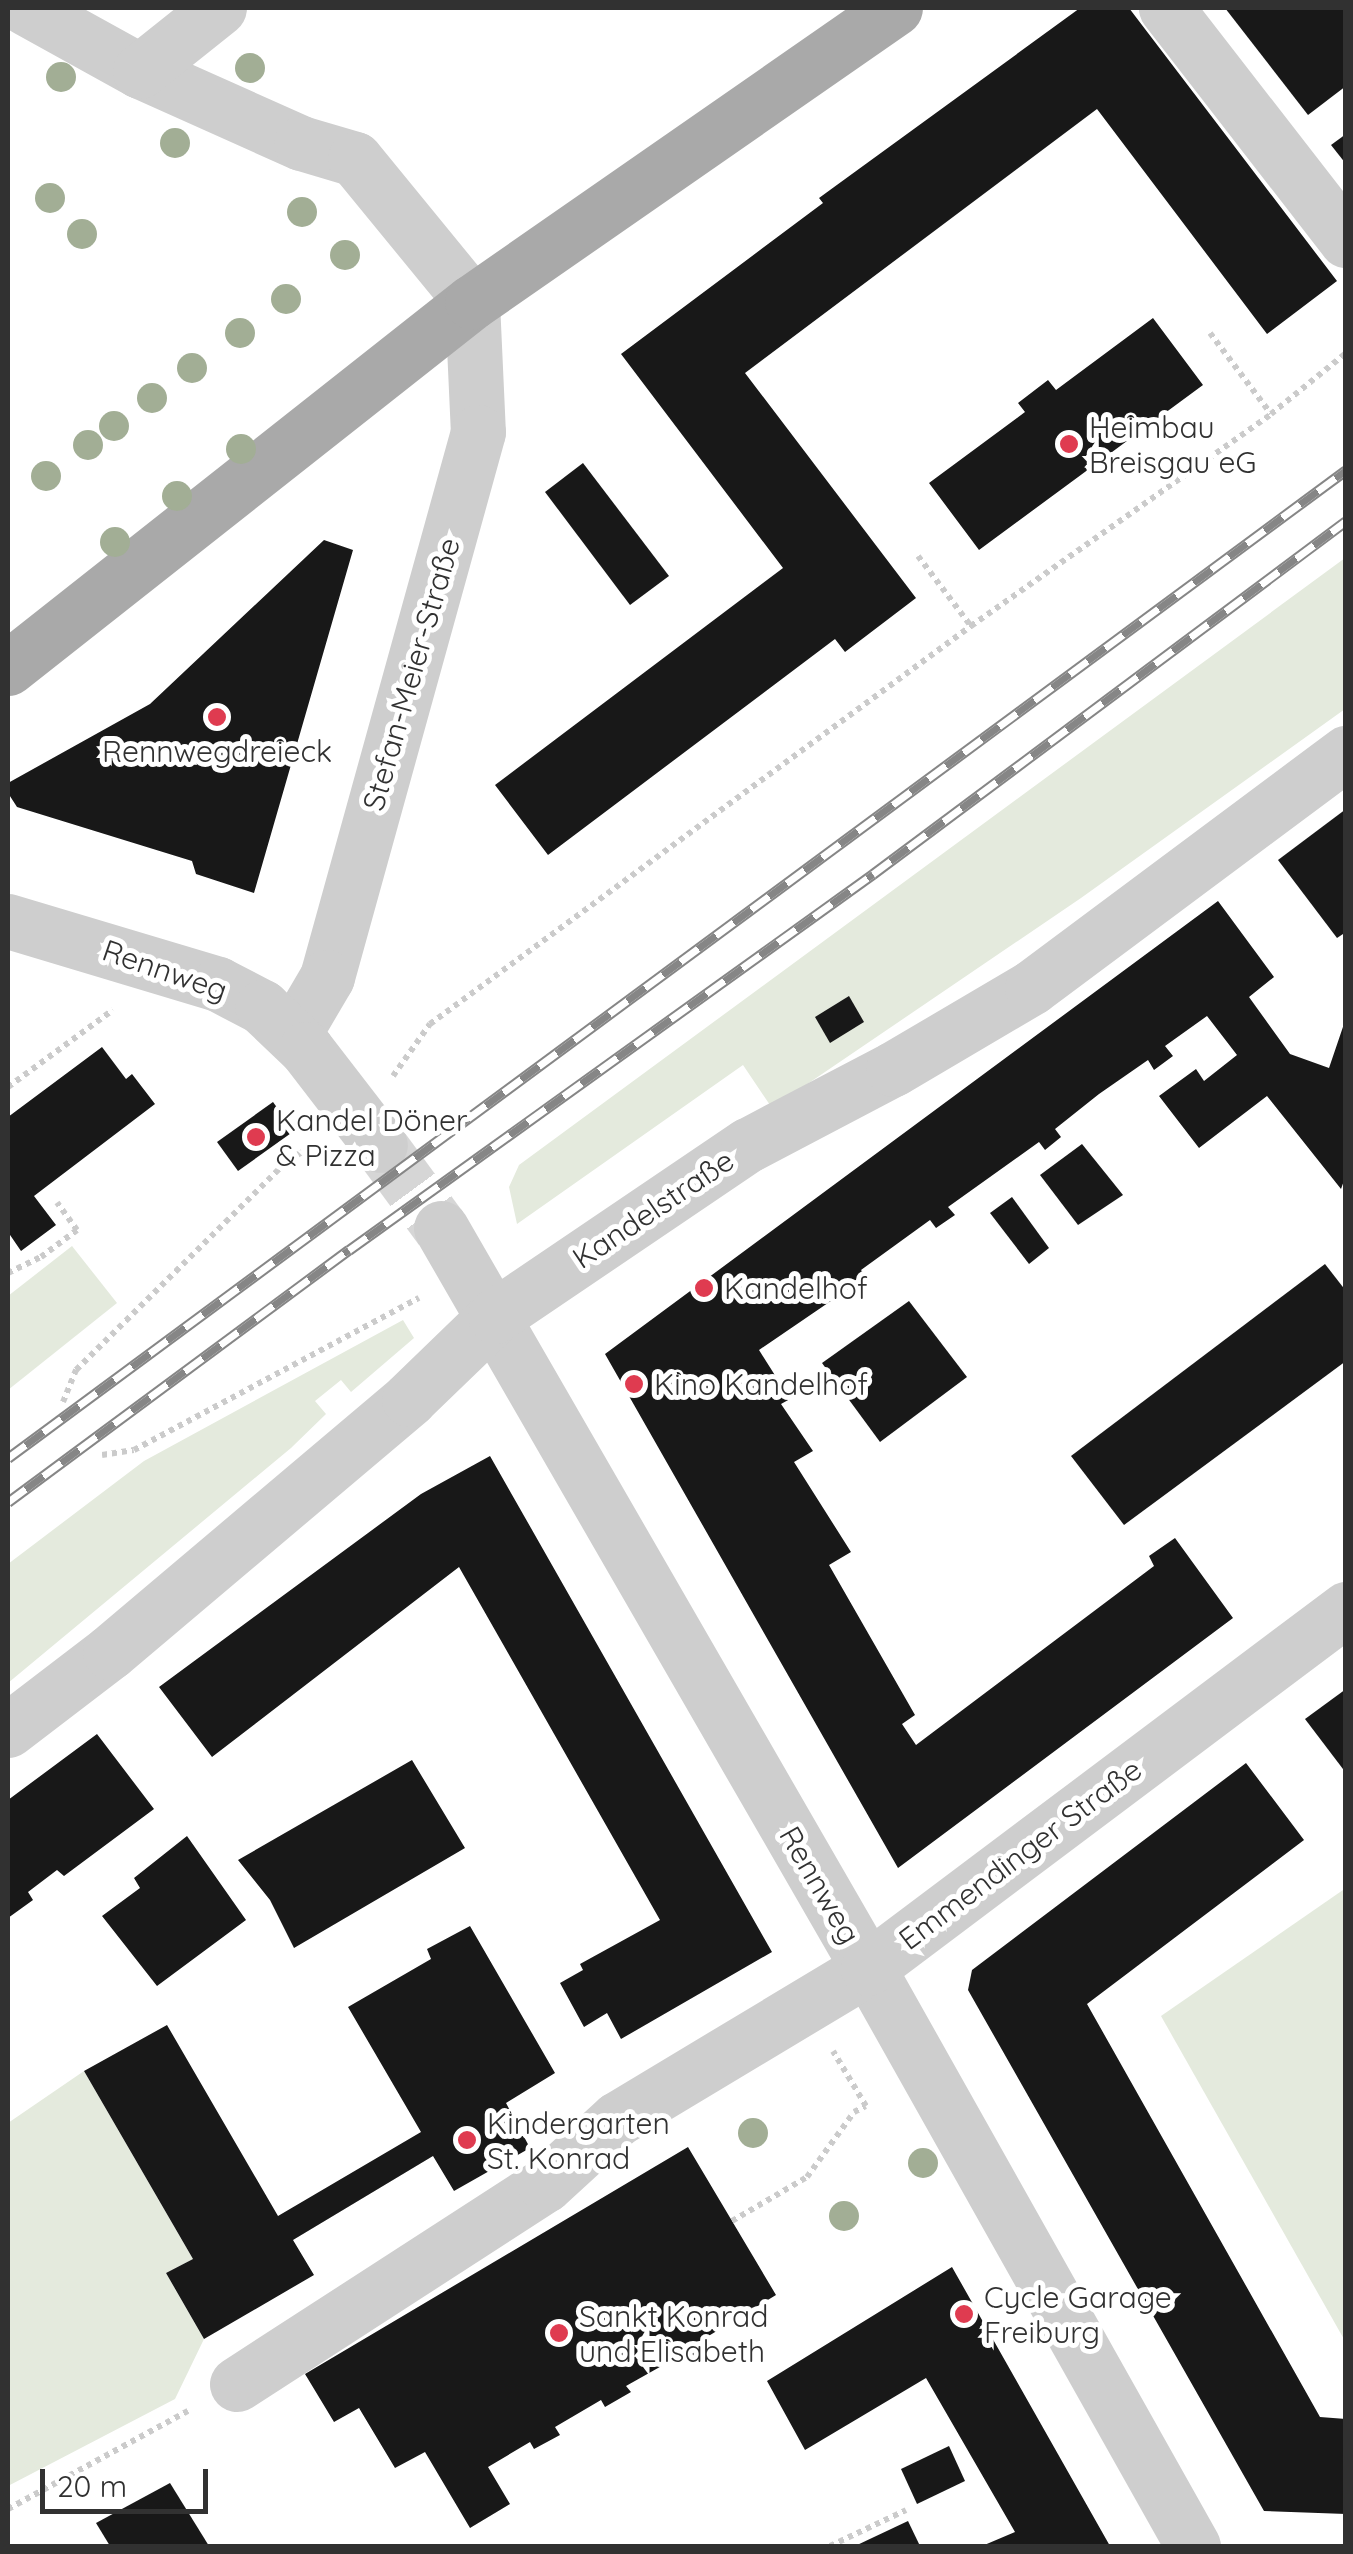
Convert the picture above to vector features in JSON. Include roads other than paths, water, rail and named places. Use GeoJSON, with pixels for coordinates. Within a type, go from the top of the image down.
{"type":"FeatureCollection","features":[{"type":"Feature","properties":{"kind":"main road"},"geometry":{"type":"LineString","coordinates":[[8,668],[472,302],[895,8]]}},
{"type":"Feature","properties":{"kind":"street"},"geometry":{"type":"LineString","coordinates":[[26,8],[140,70],[301,143],[355,159],[472,302]]}},
{"type":"Feature","properties":{"kind":"street"},"geometry":{"type":"LineString","coordinates":[[140,70],[219,8]]}},
{"type":"Feature","properties":{"kind":"street"},"geometry":{"type":"LineString","coordinates":[[1166,8],[1346,240]]}},
{"type":"Feature","properties":{"kind":"street","name":"Stefan-Meier-Straße"},"geometry":{"type":"LineString","coordinates":[[293,1034],[326,977],[478,432],[472,302]]}},
{"type":"Feature","properties":{"kind":"street","name":"Kandelstraße"},"geometry":{"type":"LineString","coordinates":[[8,1730],[110,1652],[394,1412],[496,1316],[748,1146],[893,1069],[1032,987],[1346,753]]}},
{"type":"Feature","properties":{"kind":"street","name":"Rennweg"},"geometry":{"type":"LineString","coordinates":[[8,920],[218,984],[262,1007],[293,1034],[354,1136]]}},
{"type":"Feature","properties":{"kind":"street","name":"Rennweg"},"geometry":{"type":"LineString","coordinates":[[441,1228],[496,1316],[1194,2546]]}},
{"type":"Feature","properties":{"kind":"street","name":"Emmendinger Straße"},"geometry":{"type":"LineString","coordinates":[[237,2384],[545,2185],[616,2119],[868,1968],[1346,1609]]}},
{"type":"Feature","properties":{"kind":"tunnel"},"geometry":{"type":"LineString","coordinates":[[380,1145],[441,1228]]}},
{"type":"Feature","properties":{"kind":"railway"},"geometry":{"type":"LineString","coordinates":[[8,1458],[1346,470]]}},
{"type":"Feature","properties":{"kind":"railway"},"geometry":{"type":"LineString","coordinates":[[8,1502],[349,1250],[873,874],[1346,521]]}},
{"type":"Feature","properties":{"kind":"place","name":"Heimbau Breisgau eG"},"geometry":{"type":"Point","coordinates":[1069,444]}},
{"type":"Feature","properties":{"kind":"place","name":"Rennwegdreieck"},"geometry":{"type":"Point","coordinates":[217,717]}},
{"type":"Feature","properties":{"kind":"place","name":"Kandel Döner & Pizza"},"geometry":{"type":"Point","coordinates":[256,1137]}},
{"type":"Feature","properties":{"kind":"place","name":"Kandelhof"},"geometry":{"type":"Point","coordinates":[704,1288]}},
{"type":"Feature","properties":{"kind":"place","name":"Kino Kandelhof"},"geometry":{"type":"Point","coordinates":[634,1384]}},
{"type":"Feature","properties":{"kind":"place","name":"Kindergarten St. Konrad"},"geometry":{"type":"Point","coordinates":[467,2140]}},
{"type":"Feature","properties":{"kind":"place","name":"Cycle Garage Freiburg"},"geometry":{"type":"Point","coordinates":[964,2314]}},
{"type":"Feature","properties":{"kind":"place","name":"Sankt Konrad und Elisabeth"},"geometry":{"type":"Point","coordinates":[559,2333]}}]}
